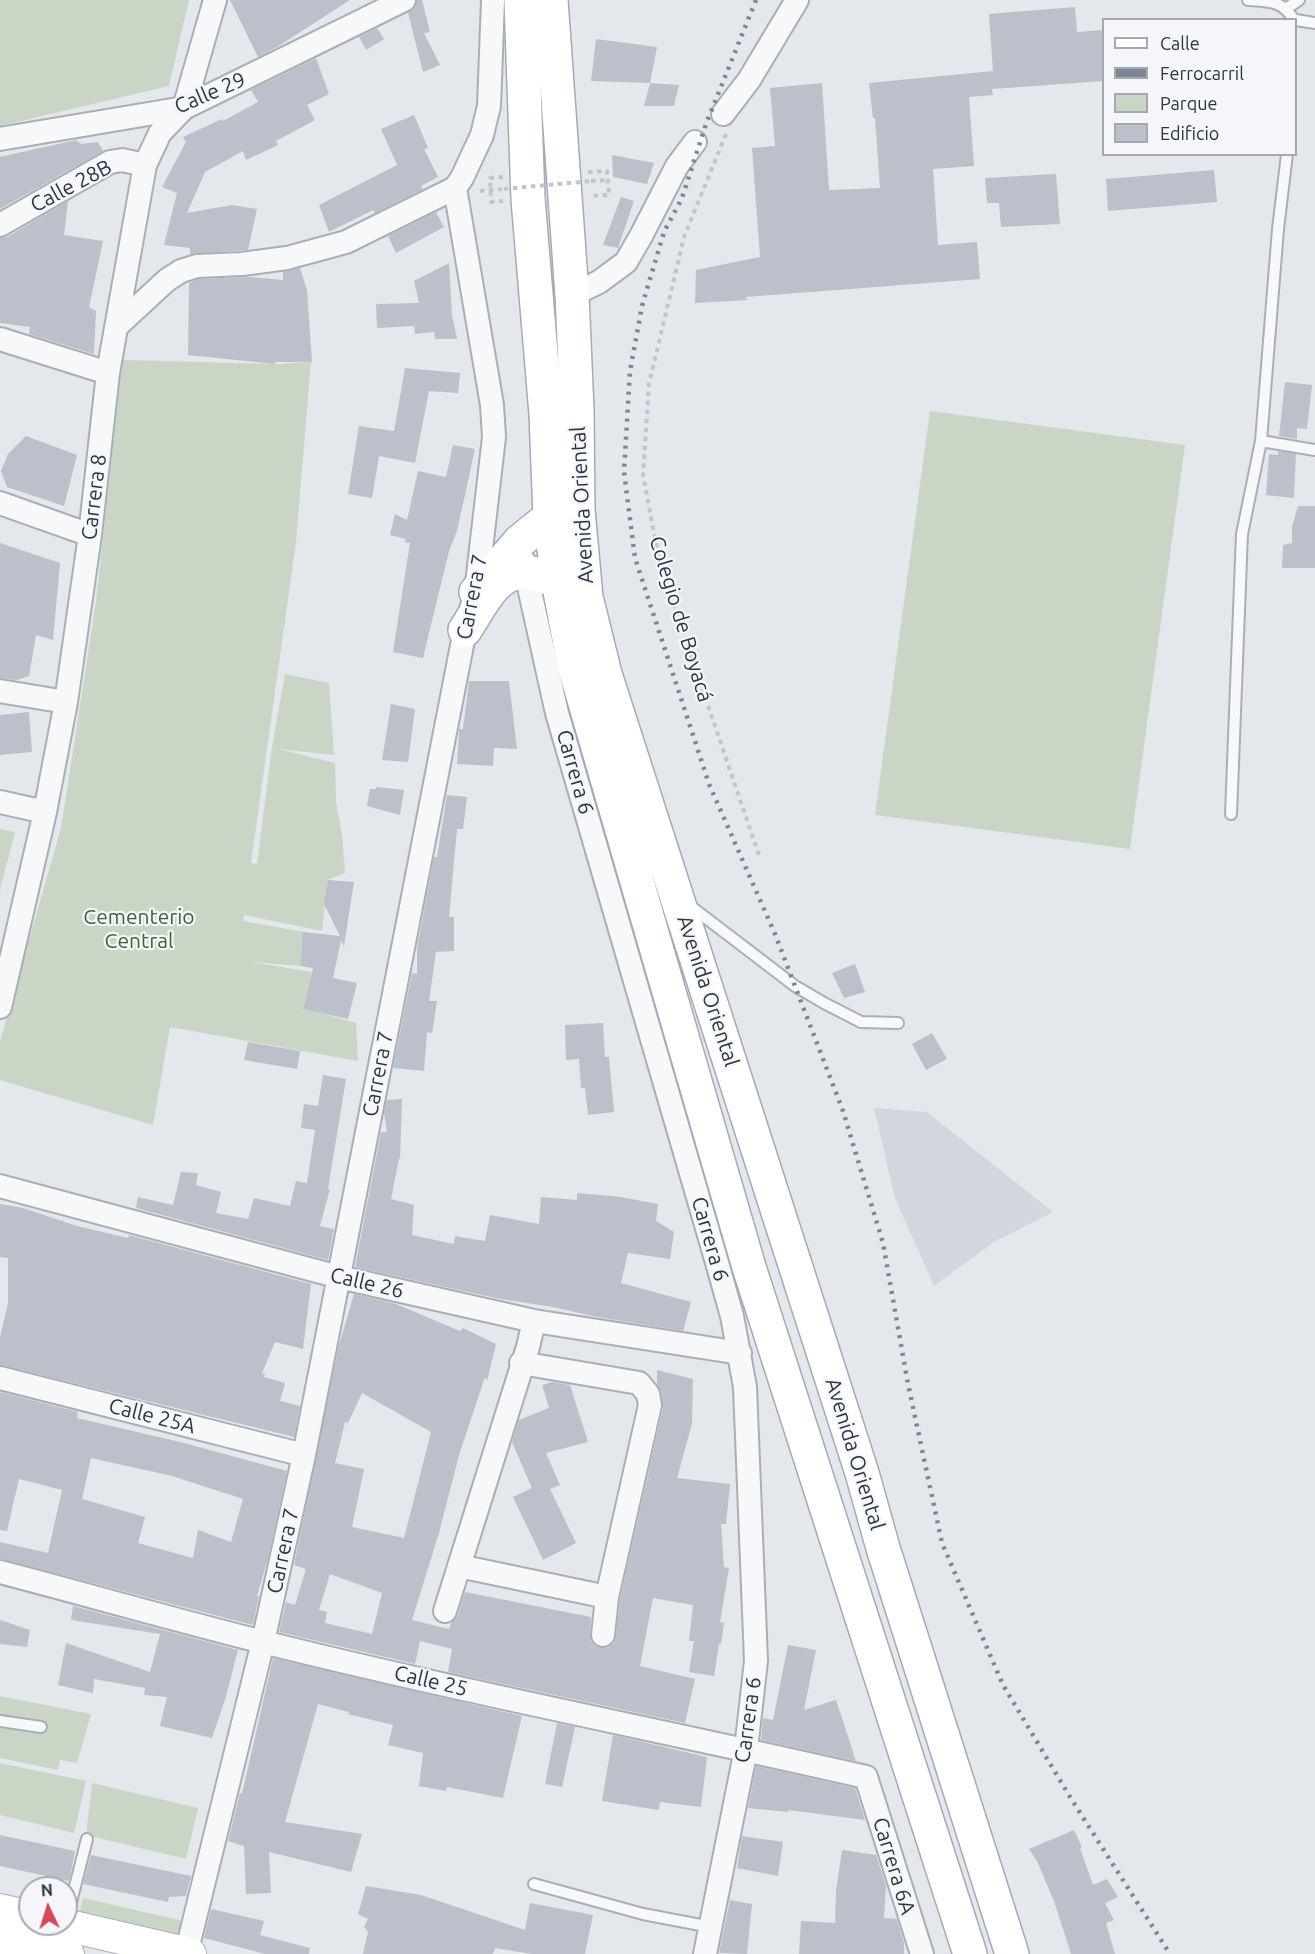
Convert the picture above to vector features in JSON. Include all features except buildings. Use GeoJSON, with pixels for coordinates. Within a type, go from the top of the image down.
{"type":"FeatureCollection","features":[{"type":"Feature","properties":{"kind":"main road","name":"Avenida Oriental"},"geometry":{"type":"LineString","coordinates":[[521,0],[528,199],[546,414],[564,514],[605,674],[862,1473],[883,1548],[1012,1954]]}},
{"type":"Feature","properties":{"kind":"main road","name":"Avenida Oriental"},"geometry":{"type":"LineString","coordinates":[[551,0],[578,410],[564,514],[558,581],[573,665],[749,1267],[970,1954]]}},
{"type":"Feature","properties":{"kind":"main road"},"geometry":{"type":"LineString","coordinates":[[476,592],[522,556],[564,514]]}},
{"type":"Feature","properties":{"kind":"main road"},"geometry":{"type":"LineString","coordinates":[[522,556],[558,581]]}},
{"type":"Feature","properties":{"kind":"main road"},"geometry":{"type":"LineString","coordinates":[[465,630],[496,584],[508,575],[522,556]]}},
{"type":"Feature","properties":{"kind":"main road"},"geometry":{"type":"LineString","coordinates":[[0,1910],[18,1914]]}},
{"type":"Feature","properties":{"kind":"main road"},"geometry":{"type":"LineString","coordinates":[[0,1938],[42,1936]]}},
{"type":"Feature","properties":{"kind":"main road"},"geometry":{"type":"LineString","coordinates":[[70,1936],[188,1954]]}},
{"type":"Feature","properties":{"kind":"street","name":"Carrera 8"},"geometry":{"type":"LineString","coordinates":[[0,1007],[45,812],[66,702],[90,535],[108,373],[145,165],[160,133],[184,108],[215,0]]}},
{"type":"Feature","properties":{"kind":"street","name":"Calle 29"},"geometry":{"type":"LineString","coordinates":[[0,139],[184,108],[404,0]]}},
{"type":"Feature","properties":{"kind":"street"},"geometry":{"type":"LineString","coordinates":[[116,327],[167,280],[181,272],[197,266],[243,264],[287,258],[346,242],[455,188],[482,135],[489,106],[494,0]]}},
{"type":"Feature","properties":{"kind":"street"},"geometry":{"type":"LineString","coordinates":[[724,124],[797,0]]}},
{"type":"Feature","properties":{"kind":"street"},"geometry":{"type":"LineString","coordinates":[[572,295],[599,282],[626,262],[677,166],[694,142]]}},
{"type":"Feature","properties":{"kind":"street","name":"Calle 28B"},"geometry":{"type":"LineString","coordinates":[[0,225],[110,162],[122,160],[145,165]]}},
{"type":"Feature","properties":{"kind":"street","name":"Carrera 7"},"geometry":{"type":"LineString","coordinates":[[188,1954],[263,1642],[304,1455],[465,630],[476,592],[495,437],[492,405],[455,188]]}},
{"type":"Feature","properties":{"kind":"street"},"geometry":{"type":"LineString","coordinates":[[0,339],[108,373]]}},
{"type":"Feature","properties":{"kind":"street"},"geometry":{"type":"LineString","coordinates":[[0,503],[90,535]]}},
{"type":"Feature","properties":{"kind":"street","name":"Carrera 6"},"geometry":{"type":"LineString","coordinates":[[522,556],[557,713],[716,1259],[740,1353],[745,1387],[756,1661],[746,1749],[705,1954]]}},
{"type":"Feature","properties":{"kind":"street"},"geometry":{"type":"LineString","coordinates":[[0,691],[66,702]]}},
{"type":"Feature","properties":{"kind":"street"},"geometry":{"type":"LineString","coordinates":[[0,802],[45,812]]}},
{"type":"Feature","properties":{"kind":"street","name":"Calle 26"},"geometry":{"type":"LineString","coordinates":[[0,1186],[339,1277],[534,1321],[740,1353]]}},
{"type":"Feature","properties":{"kind":"street"},"geometry":{"type":"LineString","coordinates":[[445,1611],[521,1363],[528,1347],[534,1321]]}},
{"type":"Feature","properties":{"kind":"street"},"geometry":{"type":"LineString","coordinates":[[521,1363],[639,1383],[648,1394],[650,1405],[607,1598],[603,1635]]}},
{"type":"Feature","properties":{"kind":"street","name":"Calle 25A"},"geometry":{"type":"LineString","coordinates":[[0,1378],[304,1455]]}},
{"type":"Feature","properties":{"kind":"street"},"geometry":{"type":"LineString","coordinates":[[459,1566],[607,1598]]}},
{"type":"Feature","properties":{"kind":"street","name":"Calle 25"},"geometry":{"type":"LineString","coordinates":[[0,1572],[263,1642],[562,1711],[746,1749],[866,1777]]}},
{"type":"Feature","properties":{"kind":"street","name":"Carrera 6A"},"geometry":{"type":"LineString","coordinates":[[866,1777],[922,1954]]}},
{"type":"Feature","properties":{"kind":"lane"},"geometry":{"type":"LineString","coordinates":[[1248,0],[1276,3],[1287,8],[1294,18]]}},
{"type":"Feature","properties":{"kind":"lane"},"geometry":{"type":"LineString","coordinates":[[1287,8],[1299,0]]}},
{"type":"Feature","properties":{"kind":"lane"},"geometry":{"type":"LineString","coordinates":[[1297,20],[1315,23]]}},
{"type":"Feature","properties":{"kind":"lane"},"geometry":{"type":"LineString","coordinates":[[1231,814],[1242,534],[1261,441],[1278,229],[1287,156]]}},
{"type":"Feature","properties":{"kind":"lane"},"geometry":{"type":"LineString","coordinates":[[1261,441],[1315,450]]}},
{"type":"Feature","properties":{"kind":"lane"},"geometry":{"type":"LineString","coordinates":[[677,896],[795,986],[824,1003],[861,1022],[898,1023]]}},
{"type":"Feature","properties":{"kind":"lane"},"geometry":{"type":"LineString","coordinates":[[0,1721],[41,1727]]}},
{"type":"Feature","properties":{"kind":"lane"},"geometry":{"type":"LineString","coordinates":[[78,1876],[87,1839]]}},
{"type":"Feature","properties":{"kind":"lane"},"geometry":{"type":"LineString","coordinates":[[534,1884],[643,1914],[712,1927]]}},
{"type":"Feature","properties":{"kind":"path","name":"Colegio de Boyacá"},"geometry":{"type":"LineString","coordinates":[[724,124],[684,237],[654,361],[649,384],[643,475],[660,565],[760,858]]}},
{"type":"Feature","properties":{"kind":"path"},"geometry":{"type":"LineString","coordinates":[[607,171],[609,195]]}},
{"type":"Feature","properties":{"kind":"path"},"geometry":{"type":"LineString","coordinates":[[490,178],[491,202]]}},
{"type":"Feature","properties":{"kind":"path"},"geometry":{"type":"LineString","coordinates":[[504,189],[608,180]]}},
{"type":"Feature","properties":{"kind":"shaded area"},"geometry":{"type":"Polygon","coordinates":[[[874,1108],[927,1112],[1053,1212],[994,1242],[934,1286],[895,1198],[874,1108]]]}},
{"type":"Feature","properties":{"kind":"green space"},"geometry":{"type":"Polygon","coordinates":[[[0,0],[189,0],[169,86],[0,126],[0,0]]]}},
{"type":"Feature","properties":{"kind":"green space","name":"Cementerio Central"},"geometry":{"type":"Polygon","coordinates":[[[122,360],[275,364],[311,362],[296,542],[251,863],[257,864],[272,747],[285,674],[329,683],[334,755],[279,749],[335,763],[336,802],[342,834],[345,873],[328,880],[322,931],[244,915],[243,921],[304,932],[300,966],[251,962],[312,972],[303,1008],[356,1023],[358,1061],[170,1027],[153,1125],[0,1080],[0,1041],[61,828],[96,602],[122,360]]]}},
{"type":"Feature","properties":{"kind":"green space"},"geometry":{"type":"Polygon","coordinates":[[[930,411],[1185,445],[1130,849],[875,815],[930,411]]]}},
{"type":"Feature","properties":{"kind":"green space"},"geometry":{"type":"Polygon","coordinates":[[[0,829],[15,832],[0,890],[0,829]]]}},
{"type":"Feature","properties":{"kind":"green space"},"geometry":{"type":"Polygon","coordinates":[[[0,1696],[91,1714],[77,1763],[60,1760],[58,1770],[0,1758],[0,1696]]]}},
{"type":"Feature","properties":{"kind":"green space"},"geometry":{"type":"Polygon","coordinates":[[[0,1763],[86,1781],[74,1833],[0,1815],[0,1763]]]}},
{"type":"Feature","properties":{"kind":"green space"},"geometry":{"type":"Polygon","coordinates":[[[92,1783],[198,1808],[186,1859],[86,1835],[92,1783]]]}},
{"type":"Feature","properties":{"kind":"green space"},"geometry":{"type":"Polygon","coordinates":[[[83,1898],[184,1921],[178,1947],[78,1923],[83,1898]]]}},
{"type":"Feature","properties":{"kind":"railway"},"geometry":{"type":"LineString","coordinates":[[756,0],[706,124],[682,198],[664,232],[642,306],[630,371],[624,472],[635,558],[709,784],[775,934],[843,1111],[883,1243],[908,1384],[942,1543],[1003,1685],[1070,1797],[1170,1954]]}}]}
